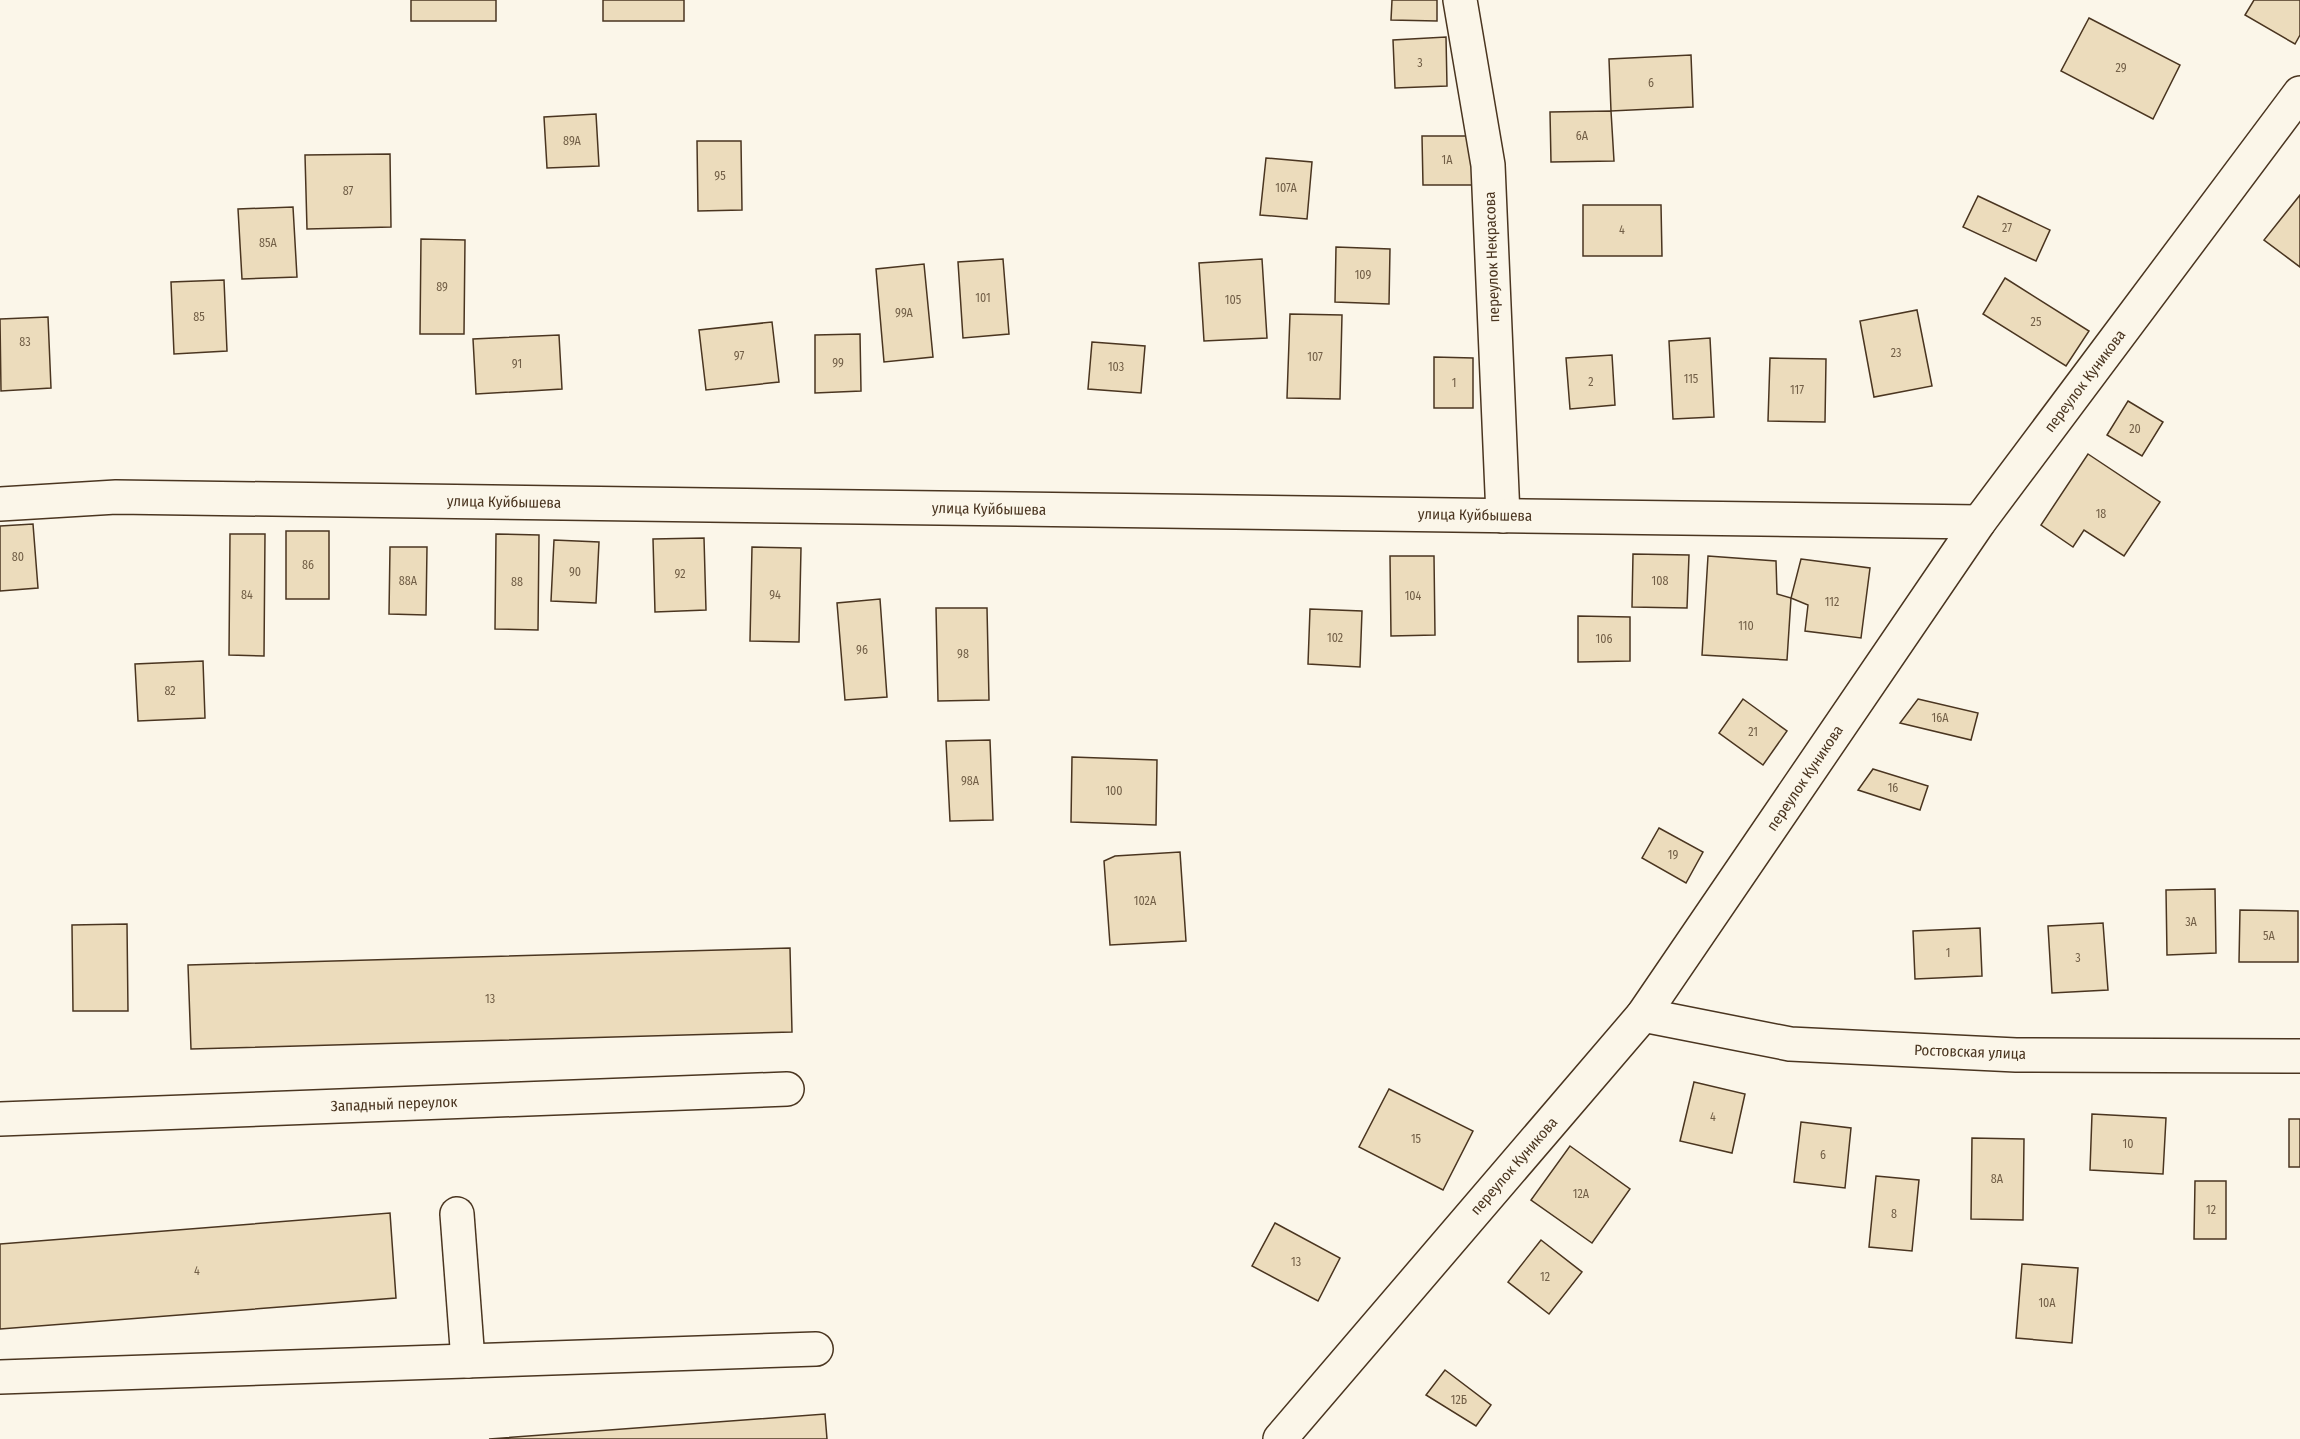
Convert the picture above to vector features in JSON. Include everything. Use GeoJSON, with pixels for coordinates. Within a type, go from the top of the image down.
{"type":"FeatureCollection","features":[{"type":"Feature","properties":{"kind":"street","name":"переулок Некрасова"},"geometry":{"type":"LineString","coordinates":[[1460,0],[1488,165],[1503,516]]}},
{"type":"Feature","properties":{"kind":"street","name":"переулок Куникова"},"geometry":{"type":"LineString","coordinates":[[1280,1439],[1643,1015],[1979,522],[2300,93]]}},
{"type":"Feature","properties":{"kind":"street","name":"улица Куйбышева"},"geometry":{"type":"LineString","coordinates":[[0,504],[116,497],[1979,522]]}},
{"type":"Feature","properties":{"kind":"street","name":"Ростовская улица"},"geometry":{"type":"LineString","coordinates":[[1643,1015],[1790,1044],[2016,1055],[2300,1056]]}},
{"type":"Feature","properties":{"kind":"street","name":"Западный переулок"},"geometry":{"type":"LineString","coordinates":[[0,1119],[787,1089]]}},
{"type":"Feature","properties":{"kind":"street"},"geometry":{"type":"LineString","coordinates":[[457,1214],[468,1361]]}},
{"type":"Feature","properties":{"kind":"street"},"geometry":{"type":"LineString","coordinates":[[0,1377],[816,1349]]}},
{"type":"Feature","properties":{"kind":"building"},"geometry":{"type":"Polygon","coordinates":[[[411,0],[496,0],[496,21],[411,21],[411,0]]]}},
{"type":"Feature","properties":{"kind":"building"},"geometry":{"type":"Polygon","coordinates":[[[603,0],[684,0],[684,21],[603,21],[603,0]]]}},
{"type":"Feature","properties":{"kind":"building"},"geometry":{"type":"Polygon","coordinates":[[[1392,0],[1437,0],[1437,21],[1391,20],[1392,0]]]}},
{"type":"Feature","properties":{"kind":"building"},"geometry":{"type":"Polygon","coordinates":[[[2254,0],[2300,0],[2300,35],[2295,44],[2245,15],[2254,0]]]}},
{"type":"Feature","properties":{"kind":"building"},"geometry":{"type":"Polygon","coordinates":[[[2089,18],[2180,65],[2153,119],[2061,71],[2089,18]]]}},
{"type":"Feature","properties":{"kind":"building"},"geometry":{"type":"Polygon","coordinates":[[[1446,37],[1447,86],[1395,88],[1393,40],[1446,37]]]}},
{"type":"Feature","properties":{"kind":"building"},"geometry":{"type":"Polygon","coordinates":[[[1691,55],[1693,107],[1611,111],[1609,59],[1691,55]]]}},
{"type":"Feature","properties":{"kind":"building"},"geometry":{"type":"Polygon","coordinates":[[[1611,111],[1614,161],[1551,162],[1550,112],[1611,111]]]}},
{"type":"Feature","properties":{"kind":"building"},"geometry":{"type":"Polygon","coordinates":[[[596,114],[599,166],[547,168],[544,117],[596,114]]]}},
{"type":"Feature","properties":{"kind":"building"},"geometry":{"type":"Polygon","coordinates":[[[1422,136],[1472,136],[1473,185],[1423,185],[1422,136]]]}},
{"type":"Feature","properties":{"kind":"building"},"geometry":{"type":"Polygon","coordinates":[[[697,141],[741,141],[742,210],[698,211],[697,141]]]}},
{"type":"Feature","properties":{"kind":"building"},"geometry":{"type":"Polygon","coordinates":[[[390,154],[391,227],[307,229],[305,155],[390,154]]]}},
{"type":"Feature","properties":{"kind":"building"},"geometry":{"type":"Polygon","coordinates":[[[1266,158],[1312,162],[1307,219],[1260,215],[1266,158]]]}},
{"type":"Feature","properties":{"kind":"building"},"geometry":{"type":"Polygon","coordinates":[[[2300,195],[2300,267],[2264,240],[2300,195]]]}},
{"type":"Feature","properties":{"kind":"building"},"geometry":{"type":"Polygon","coordinates":[[[1978,196],[2050,230],[2036,261],[1963,227],[1978,196]]]}},
{"type":"Feature","properties":{"kind":"building"},"geometry":{"type":"Polygon","coordinates":[[[1583,205],[1661,205],[1662,256],[1583,256],[1583,205]]]}},
{"type":"Feature","properties":{"kind":"building"},"geometry":{"type":"Polygon","coordinates":[[[293,207],[297,277],[242,279],[238,209],[293,207]]]}},
{"type":"Feature","properties":{"kind":"building"},"geometry":{"type":"Polygon","coordinates":[[[421,239],[465,240],[464,334],[420,334],[421,239]]]}},
{"type":"Feature","properties":{"kind":"building"},"geometry":{"type":"Polygon","coordinates":[[[1336,247],[1390,249],[1389,304],[1335,302],[1336,247]]]}},
{"type":"Feature","properties":{"kind":"building"},"geometry":{"type":"Polygon","coordinates":[[[1003,259],[1009,334],[963,338],[958,262],[1003,259]]]}},
{"type":"Feature","properties":{"kind":"building"},"geometry":{"type":"Polygon","coordinates":[[[1262,259],[1267,338],[1204,341],[1199,263],[1262,259]]]}},
{"type":"Feature","properties":{"kind":"building"},"geometry":{"type":"Polygon","coordinates":[[[924,264],[933,357],[884,362],[876,269],[924,264]]]}},
{"type":"Feature","properties":{"kind":"building"},"geometry":{"type":"Polygon","coordinates":[[[2005,278],[2089,331],[2066,366],[1983,314],[2005,278]]]}},
{"type":"Feature","properties":{"kind":"building"},"geometry":{"type":"Polygon","coordinates":[[[224,280],[227,351],[174,354],[171,282],[224,280]]]}},
{"type":"Feature","properties":{"kind":"building"},"geometry":{"type":"Polygon","coordinates":[[[1917,310],[1932,386],[1874,397],[1860,321],[1917,310]]]}},
{"type":"Feature","properties":{"kind":"building"},"geometry":{"type":"Polygon","coordinates":[[[1290,314],[1342,315],[1340,399],[1287,398],[1290,314]]]}},
{"type":"Feature","properties":{"kind":"building"},"geometry":{"type":"Polygon","coordinates":[[[48,317],[51,388],[1,391],[0,319],[48,317]]]}},
{"type":"Feature","properties":{"kind":"building"},"geometry":{"type":"Polygon","coordinates":[[[772,322],[779,382],[706,390],[699,330],[772,322]]]}},
{"type":"Feature","properties":{"kind":"building"},"geometry":{"type":"Polygon","coordinates":[[[860,334],[861,391],[815,393],[815,335],[860,334]]]}},
{"type":"Feature","properties":{"kind":"building"},"geometry":{"type":"Polygon","coordinates":[[[559,335],[562,389],[476,394],[473,339],[559,335]]]}},
{"type":"Feature","properties":{"kind":"building"},"geometry":{"type":"Polygon","coordinates":[[[1710,338],[1714,417],[1673,419],[1669,341],[1710,338]]]}},
{"type":"Feature","properties":{"kind":"building"},"geometry":{"type":"Polygon","coordinates":[[[1092,342],[1145,346],[1141,393],[1088,389],[1092,342]]]}},
{"type":"Feature","properties":{"kind":"building"},"geometry":{"type":"Polygon","coordinates":[[[1612,355],[1615,405],[1570,409],[1566,358],[1612,355]]]}},
{"type":"Feature","properties":{"kind":"building"},"geometry":{"type":"Polygon","coordinates":[[[1434,357],[1473,358],[1473,408],[1434,408],[1434,357]]]}},
{"type":"Feature","properties":{"kind":"building"},"geometry":{"type":"Polygon","coordinates":[[[1770,358],[1826,359],[1825,422],[1768,421],[1770,358]]]}},
{"type":"Feature","properties":{"kind":"building"},"geometry":{"type":"Polygon","coordinates":[[[2128,401],[2163,422],[2142,456],[2107,435],[2128,401]]]}},
{"type":"Feature","properties":{"kind":"building"},"geometry":{"type":"Polygon","coordinates":[[[2088,454],[2160,502],[2124,556],[2084,530],[2073,547],[2041,525],[2088,454]]]}},
{"type":"Feature","properties":{"kind":"building"},"geometry":{"type":"Polygon","coordinates":[[[33,524],[38,588],[0,591],[0,526],[33,524]]]}},
{"type":"Feature","properties":{"kind":"building"},"geometry":{"type":"Polygon","coordinates":[[[286,531],[329,531],[329,599],[286,599],[286,531]]]}},
{"type":"Feature","properties":{"kind":"building"},"geometry":{"type":"Polygon","coordinates":[[[230,534],[265,534],[264,656],[229,655],[230,534]]]}},
{"type":"Feature","properties":{"kind":"building"},"geometry":{"type":"Polygon","coordinates":[[[496,534],[539,535],[538,630],[495,629],[496,534]]]}},
{"type":"Feature","properties":{"kind":"building"},"geometry":{"type":"Polygon","coordinates":[[[704,538],[706,610],[655,612],[653,539],[704,538]]]}},
{"type":"Feature","properties":{"kind":"building"},"geometry":{"type":"Polygon","coordinates":[[[554,540],[599,542],[596,603],[551,601],[554,540]]]}},
{"type":"Feature","properties":{"kind":"building"},"geometry":{"type":"Polygon","coordinates":[[[390,547],[427,547],[426,615],[389,614],[390,547]]]}},
{"type":"Feature","properties":{"kind":"building"},"geometry":{"type":"Polygon","coordinates":[[[752,547],[801,548],[799,642],[750,641],[752,547]]]}},
{"type":"Feature","properties":{"kind":"building"},"geometry":{"type":"Polygon","coordinates":[[[1633,554],[1689,555],[1687,608],[1632,607],[1633,554]]]}},
{"type":"Feature","properties":{"kind":"building"},"geometry":{"type":"Polygon","coordinates":[[[1390,556],[1434,556],[1435,635],[1391,636],[1390,556]]]}},
{"type":"Feature","properties":{"kind":"building"},"geometry":{"type":"Polygon","coordinates":[[[1708,556],[1776,561],[1777,594],[1791,598],[1787,660],[1702,655],[1708,556]]]}},
{"type":"Feature","properties":{"kind":"building"},"geometry":{"type":"Polygon","coordinates":[[[1801,559],[1870,568],[1861,638],[1805,631],[1808,605],[1791,598],[1801,559]]]}},
{"type":"Feature","properties":{"kind":"building"},"geometry":{"type":"Polygon","coordinates":[[[880,599],[887,697],[845,700],[837,603],[880,599]]]}},
{"type":"Feature","properties":{"kind":"building"},"geometry":{"type":"Polygon","coordinates":[[[936,608],[987,608],[989,700],[938,701],[936,608]]]}},
{"type":"Feature","properties":{"kind":"building"},"geometry":{"type":"Polygon","coordinates":[[[1310,609],[1362,611],[1360,667],[1308,664],[1310,609]]]}},
{"type":"Feature","properties":{"kind":"building"},"geometry":{"type":"Polygon","coordinates":[[[1578,616],[1630,617],[1630,661],[1578,662],[1578,616]]]}},
{"type":"Feature","properties":{"kind":"building"},"geometry":{"type":"Polygon","coordinates":[[[203,661],[205,718],[138,721],[135,664],[203,661]]]}},
{"type":"Feature","properties":{"kind":"building"},"geometry":{"type":"Polygon","coordinates":[[[1743,699],[1787,731],[1763,765],[1719,733],[1743,699]]]}},
{"type":"Feature","properties":{"kind":"building"},"geometry":{"type":"Polygon","coordinates":[[[1918,699],[1978,713],[1971,740],[1900,723],[1918,699]]]}},
{"type":"Feature","properties":{"kind":"building"},"geometry":{"type":"Polygon","coordinates":[[[990,740],[993,820],[950,821],[946,741],[990,740]]]}},
{"type":"Feature","properties":{"kind":"building"},"geometry":{"type":"Polygon","coordinates":[[[1072,757],[1157,760],[1156,825],[1071,822],[1072,757]]]}},
{"type":"Feature","properties":{"kind":"building"},"geometry":{"type":"Polygon","coordinates":[[[1873,769],[1928,786],[1920,810],[1858,790],[1873,769]]]}},
{"type":"Feature","properties":{"kind":"building"},"geometry":{"type":"Polygon","coordinates":[[[1659,828],[1703,852],[1686,883],[1642,858],[1659,828]]]}},
{"type":"Feature","properties":{"kind":"building"},"geometry":{"type":"Polygon","coordinates":[[[1180,852],[1186,941],[1110,945],[1104,861],[1115,856],[1180,852]]]}},
{"type":"Feature","properties":{"kind":"building"},"geometry":{"type":"Polygon","coordinates":[[[2215,889],[2216,953],[2167,955],[2166,890],[2215,889]]]}},
{"type":"Feature","properties":{"kind":"building"},"geometry":{"type":"Polygon","coordinates":[[[2240,910],[2298,911],[2298,962],[2239,962],[2240,910]]]}},
{"type":"Feature","properties":{"kind":"building"},"geometry":{"type":"Polygon","coordinates":[[[2103,923],[2108,990],[2052,993],[2048,926],[2103,923]]]}},
{"type":"Feature","properties":{"kind":"building"},"geometry":{"type":"Polygon","coordinates":[[[127,924],[128,1011],[73,1011],[72,925],[127,924]]]}},
{"type":"Feature","properties":{"kind":"building"},"geometry":{"type":"Polygon","coordinates":[[[1980,928],[1982,976],[1915,979],[1913,931],[1980,928]]]}},
{"type":"Feature","properties":{"kind":"building"},"geometry":{"type":"Polygon","coordinates":[[[790,948],[792,1032],[191,1049],[188,965],[790,948]]]}},
{"type":"Feature","properties":{"kind":"building"},"geometry":{"type":"Polygon","coordinates":[[[1694,1082],[1745,1094],[1732,1153],[1680,1141],[1694,1082]]]}},
{"type":"Feature","properties":{"kind":"building"},"geometry":{"type":"Polygon","coordinates":[[[1389,1089],[1473,1131],[1443,1190],[1359,1147],[1389,1089]]]}},
{"type":"Feature","properties":{"kind":"building"},"geometry":{"type":"Polygon","coordinates":[[[2092,1114],[2166,1118],[2163,1174],[2090,1170],[2092,1114]]]}},
{"type":"Feature","properties":{"kind":"building"},"geometry":{"type":"Polygon","coordinates":[[[2289,1119],[2300,1119],[2300,1167],[2289,1167],[2289,1119]]]}},
{"type":"Feature","properties":{"kind":"building"},"geometry":{"type":"Polygon","coordinates":[[[1801,1122],[1851,1128],[1845,1188],[1794,1182],[1801,1122]]]}},
{"type":"Feature","properties":{"kind":"building"},"geometry":{"type":"Polygon","coordinates":[[[1972,1138],[2024,1139],[2023,1220],[1971,1219],[1972,1138]]]}},
{"type":"Feature","properties":{"kind":"building"},"geometry":{"type":"Polygon","coordinates":[[[1570,1146],[1630,1189],[1592,1243],[1531,1200],[1570,1146]]]}},
{"type":"Feature","properties":{"kind":"building"},"geometry":{"type":"Polygon","coordinates":[[[1876,1176],[1919,1180],[1912,1251],[1869,1247],[1876,1176]]]}},
{"type":"Feature","properties":{"kind":"building"},"geometry":{"type":"Polygon","coordinates":[[[2195,1181],[2226,1181],[2226,1239],[2194,1239],[2195,1181]]]}},
{"type":"Feature","properties":{"kind":"building"},"geometry":{"type":"Polygon","coordinates":[[[390,1213],[396,1298],[0,1329],[0,1244],[390,1213]]]}},
{"type":"Feature","properties":{"kind":"building"},"geometry":{"type":"Polygon","coordinates":[[[1275,1223],[1340,1258],[1318,1301],[1252,1266],[1275,1223]]]}},
{"type":"Feature","properties":{"kind":"building"},"geometry":{"type":"Polygon","coordinates":[[[1541,1240],[1582,1272],[1549,1314],[1508,1282],[1541,1240]]]}},
{"type":"Feature","properties":{"kind":"building"},"geometry":{"type":"Polygon","coordinates":[[[2022,1264],[2078,1268],[2072,1343],[2016,1338],[2022,1264]]]}},
{"type":"Feature","properties":{"kind":"building"},"geometry":{"type":"Polygon","coordinates":[[[1445,1370],[1491,1405],[1476,1426],[1426,1395],[1445,1370]]]}},
{"type":"Feature","properties":{"kind":"building"},"geometry":{"type":"Polygon","coordinates":[[[825,1414],[827,1439],[489,1439],[825,1414]]]}}]}
